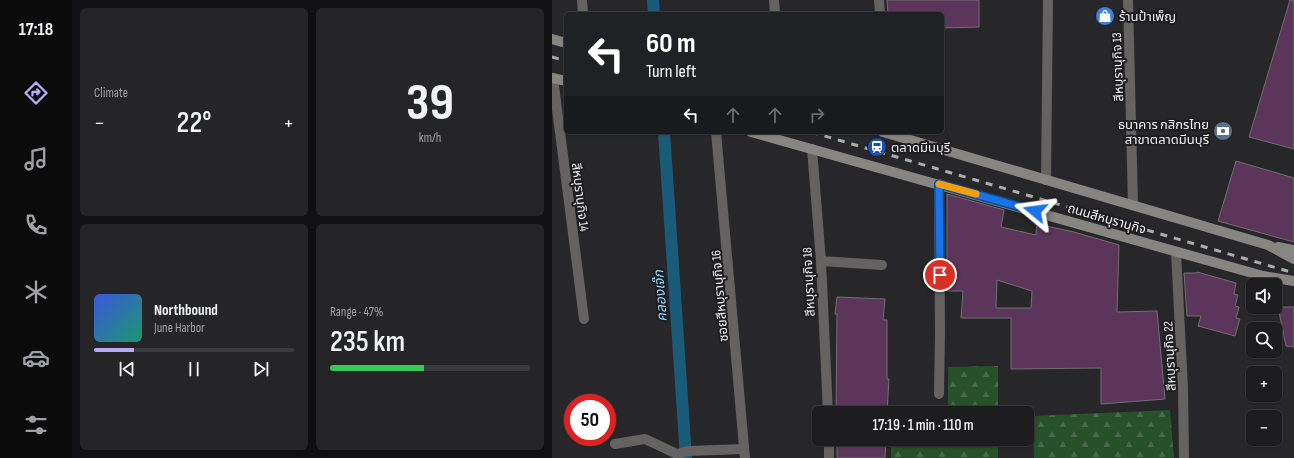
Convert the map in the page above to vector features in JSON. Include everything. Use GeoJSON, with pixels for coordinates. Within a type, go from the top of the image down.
{"type":"FeatureCollection","features":[{"type":"Feature","properties":{"kind":"main road"},"geometry":{"type":"LineString","coordinates":[[552,38],[564,41]]}},
{"type":"Feature","properties":{"kind":"main road"},"geometry":{"type":"LineString","coordinates":[[553,78],[564,81]]}},
{"type":"Feature","properties":{"kind":"main road","name":"ถนนสีหบุรานุกิจ"},"geometry":{"type":"LineString","coordinates":[[758,134],[1263,276],[1294,281]]}},
{"type":"Feature","properties":{"kind":"main road","name":"ถนนสีหบุรานุกิจ"},"geometry":{"type":"LineString","coordinates":[[906,135],[1046,180],[1268,245],[1294,259]]}},
{"type":"Feature","properties":{"kind":"main road"},"geometry":{"type":"LineString","coordinates":[[1268,245],[1294,250]]}},
{"type":"Feature","properties":{"kind":"main road"},"geometry":{"type":"LineString","coordinates":[[1263,276],[1294,288]]}},
{"type":"Feature","properties":{"kind":"street"},"geometry":{"type":"LineString","coordinates":[[582,0],[583,12]]}},
{"type":"Feature","properties":{"kind":"street"},"geometry":{"type":"LineString","coordinates":[[774,0],[775,12]]}},
{"type":"Feature","properties":{"kind":"street"},"geometry":{"type":"LineString","coordinates":[[879,0],[880,12]]}},
{"type":"Feature","properties":{"kind":"street"},"geometry":{"type":"LineString","coordinates":[[1046,180],[1048,0]]}},
{"type":"Feature","properties":{"kind":"street","name":"สีหบุรานุกิจ 13"},"geometry":{"type":"LineString","coordinates":[[1128,0],[1133,205]]}},
{"type":"Feature","properties":{"kind":"street","name":"สีหบุรานุกิจ 14"},"geometry":{"type":"LineString","coordinates":[[553,78],[584,319]]}},
{"type":"Feature","properties":{"kind":"street","name":"ซอยสีหบุรานุกิจ 16"},"geometry":{"type":"LineString","coordinates":[[716,134],[744,453]]}},
{"type":"Feature","properties":{"kind":"street","name":"สีหบุรานุกิจ 18"},"geometry":{"type":"LineString","coordinates":[[812,149],[821,261],[828,406]]}},
{"type":"Feature","properties":{"kind":"street"},"geometry":{"type":"LineString","coordinates":[[939,184],[939,394]]}},
{"type":"Feature","properties":{"kind":"street","name":"สีหบุรานุกิจ 22"},"geometry":{"type":"LineString","coordinates":[[1176,252],[1183,388],[1184,458]]}},
{"type":"Feature","properties":{"kind":"street"},"geometry":{"type":"LineString","coordinates":[[821,261],[882,265]]}},
{"type":"Feature","properties":{"kind":"street"},"geometry":{"type":"LineString","coordinates":[[616,444],[645,439],[677,456],[699,450],[744,453]]}},
{"type":"Feature","properties":{"kind":"street"},"geometry":{"type":"LineString","coordinates":[[829,446],[829,458]]}},
{"type":"Feature","properties":{"kind":"green space"},"geometry":{"type":"Polygon","coordinates":[[[998,366],[998,406],[948,406],[948,367],[998,366]]]}},
{"type":"Feature","properties":{"kind":"green space"},"geometry":{"type":"Polygon","coordinates":[[[1170,410],[1174,458],[1034,458],[1034,416],[1170,410]]]}},
{"type":"Feature","properties":{"kind":"green space"},"geometry":{"type":"Polygon","coordinates":[[[891,446],[998,446],[998,458],[891,458],[891,446]]]}},
{"type":"Feature","properties":{"kind":"building"},"geometry":{"type":"Polygon","coordinates":[[[887,0],[979,0],[979,27],[944,28],[944,12],[888,12],[887,0]]]}},
{"type":"Feature","properties":{"kind":"building"},"geometry":{"type":"Polygon","coordinates":[[[1290,0],[1294,0],[1294,149],[1249,137],[1290,0]]]}},
{"type":"Feature","properties":{"kind":"building"},"geometry":{"type":"Polygon","coordinates":[[[1236,161],[1294,178],[1294,242],[1218,221],[1236,161]]]}},
{"type":"Feature","properties":{"kind":"building"},"geometry":{"type":"Polygon","coordinates":[[[947,194],[1004,210],[1001,227],[1036,235],[1037,224],[1074,232],[1119,245],[1117,312],[1157,311],[1165,399],[1101,404],[1101,368],[1011,369],[1011,318],[961,318],[963,291],[947,291],[947,194]],[[997,280],[996,308],[1031,308],[1032,291],[997,280]]]}},
{"type":"Feature","properties":{"kind":"building"},"geometry":{"type":"Polygon","coordinates":[[[1197,272],[1236,283],[1234,294],[1238,295],[1235,306],[1239,307],[1236,318],[1240,319],[1235,336],[1198,326],[1201,316],[1187,316],[1184,273],[1197,272]]]}},
{"type":"Feature","properties":{"kind":"building"},"geometry":{"type":"Polygon","coordinates":[[[837,297],[885,299],[883,320],[887,320],[887,379],[889,379],[887,406],[836,406],[837,314],[835,314],[837,297]]]}},
{"type":"Feature","properties":{"kind":"building"},"geometry":{"type":"Polygon","coordinates":[[[1282,307],[1294,307],[1294,347],[1286,346],[1279,314],[1282,314],[1282,307]]]}},
{"type":"Feature","properties":{"kind":"building"},"geometry":{"type":"Polygon","coordinates":[[[837,446],[886,446],[885,458],[837,458],[837,446]]]}},
{"type":"Feature","properties":{"kind":"waterway","name":"คลองเจ๊ก"},"geometry":{"type":"LineString","coordinates":[[653,0],[654,12]]}},
{"type":"Feature","properties":{"kind":"waterway","name":"คลองเจ๊ก"},"geometry":{"type":"LineString","coordinates":[[664,134],[686,458]]}},
{"type":"Feature","properties":{"kind":"railway"},"geometry":{"type":"LineString","coordinates":[[552,57],[564,60]]}},
{"type":"Feature","properties":{"kind":"railway"},"geometry":{"type":"LineString","coordinates":[[818,134],[1294,273]]}},
{"type":"Feature","properties":{"kind":"slow traffic"},"geometry":{"type":"LineString","coordinates":[[939,184],[976,194]]}},
{"type":"Feature","properties":{"kind":"place","name":"ร้านป้าเพ็ญ"},"geometry":{"type":"Point","coordinates":[1105,16]}},
{"type":"Feature","properties":{"kind":"place","name":"ธนาคาร กสิกรไทย สาขาตลาดมีนบุรี"},"geometry":{"type":"Point","coordinates":[1223,131]}},
{"type":"Feature","properties":{"kind":"place","name":"ตลาดมีนบุรี"},"geometry":{"type":"Point","coordinates":[877,147]}},
{"type":"Feature","properties":{"kind":"route"},"geometry":{"type":"LineString","coordinates":[[940,275],[939,184],[1035,211]]}}]}
